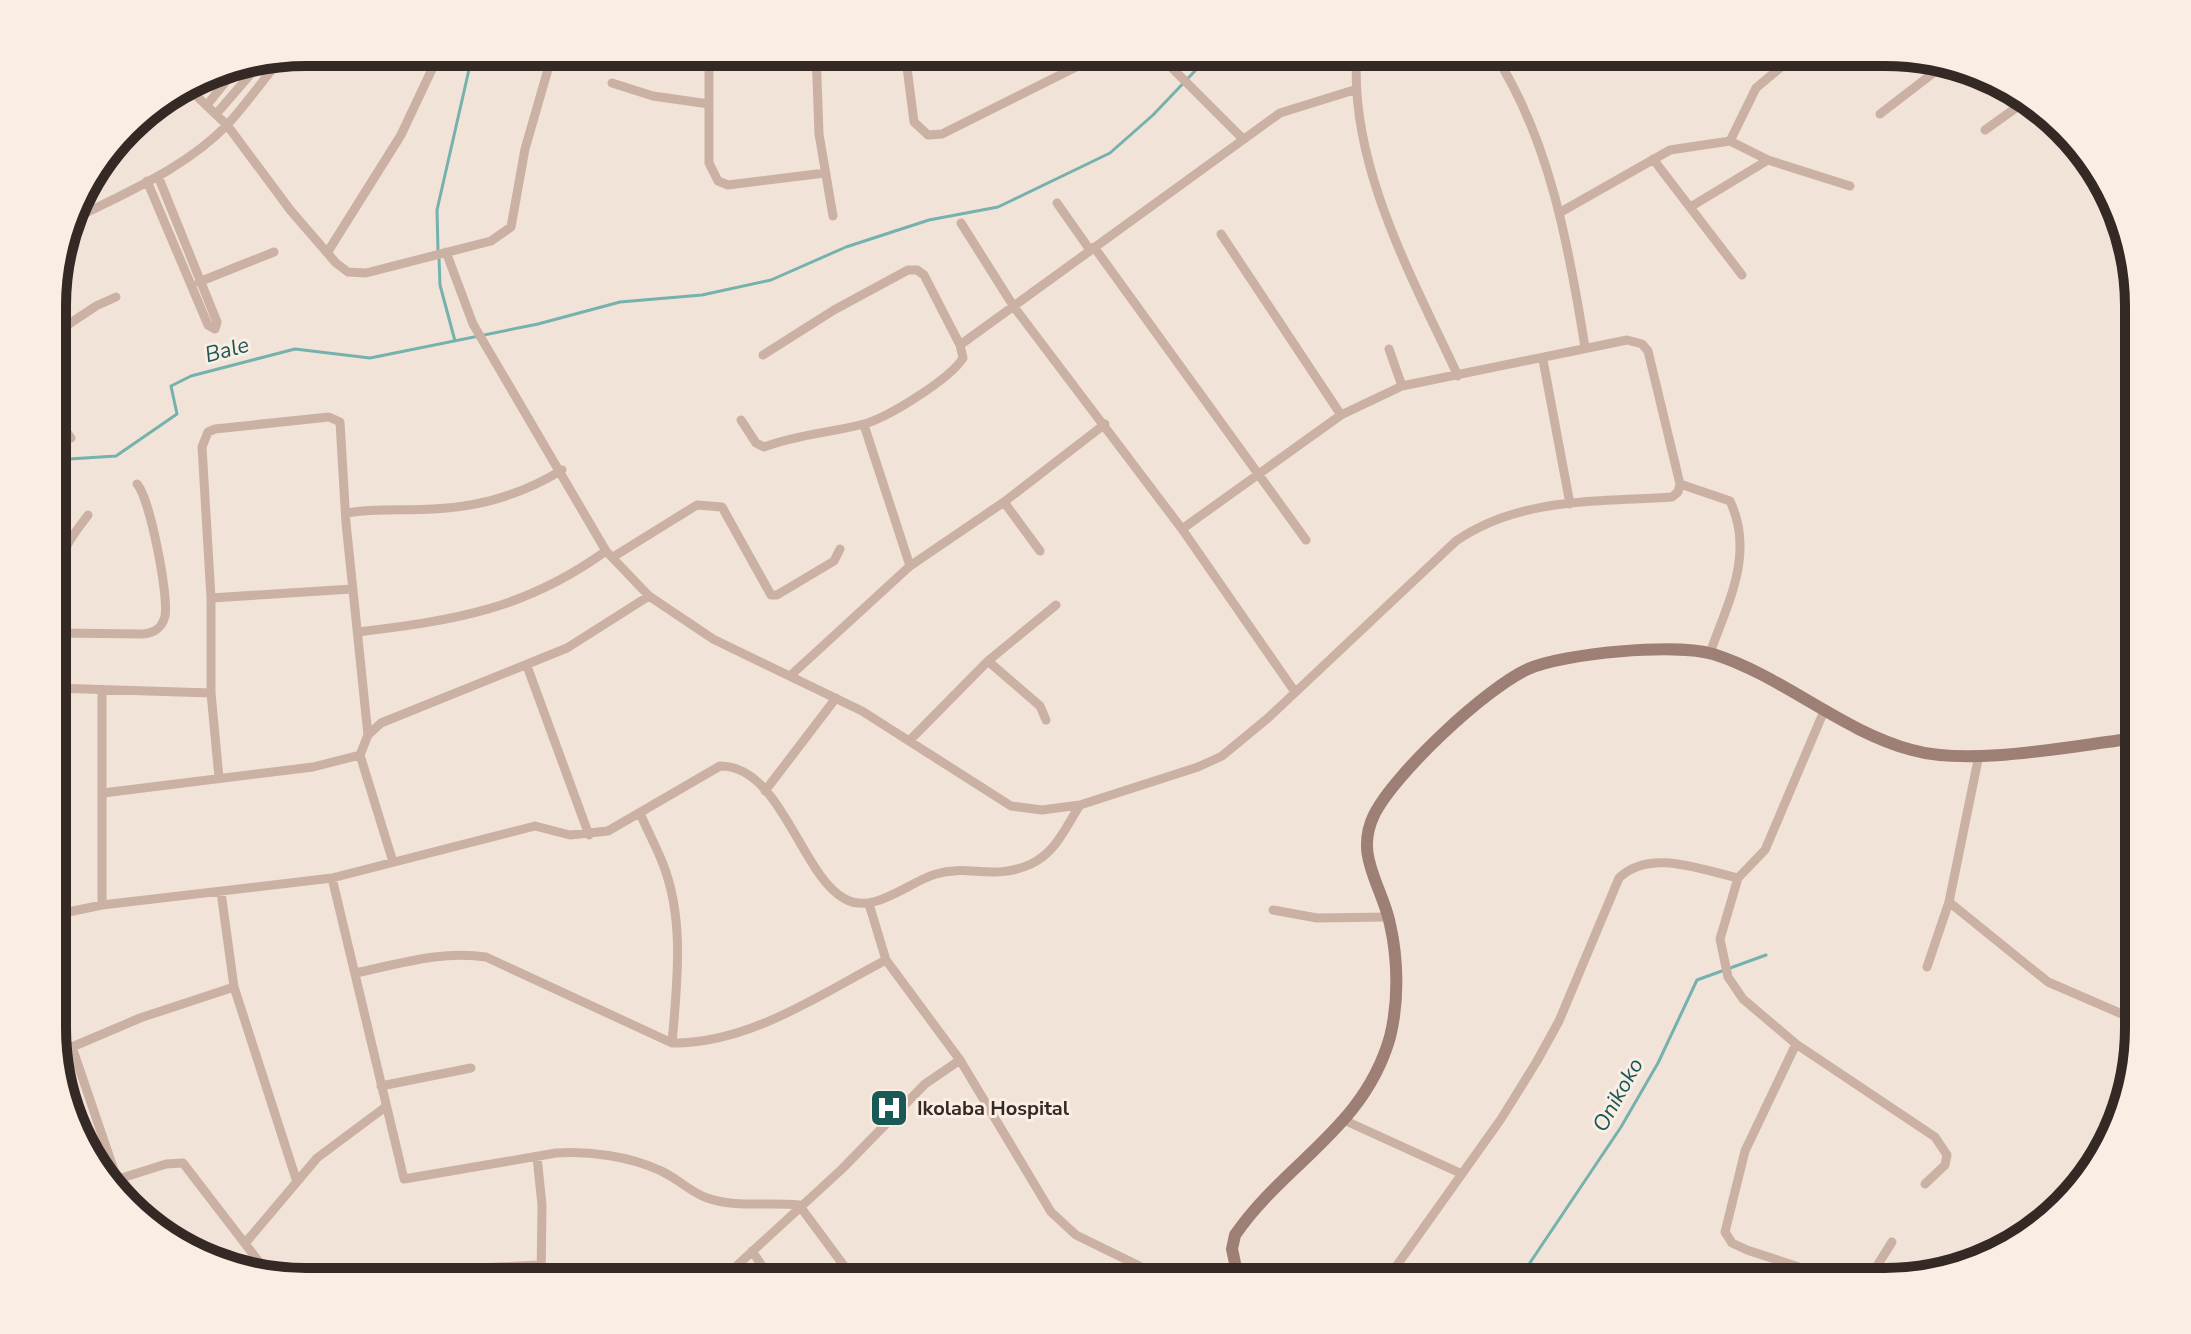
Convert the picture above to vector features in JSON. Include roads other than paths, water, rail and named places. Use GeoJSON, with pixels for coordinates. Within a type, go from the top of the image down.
{"type":"FeatureCollection","features":[{"type":"Feature","properties":{"kind":"main road"},"geometry":{"type":"LineString","coordinates":[[1236,1267],[1232,1249],[1235,1235],[1346,1121],[1376,1072],[1390,1036],[1396,989],[1388,917],[1368,862],[1368,830],[1374,816],[1409,769],[1498,688],[1527,669],[1555,660],[1620,652],[1710,653],[1824,711],[1912,751],[1979,755],[2124,739]]}},
{"type":"Feature","properties":{"kind":"street"},"geometry":{"type":"LineString","coordinates":[[1172,66],[1242,138]]}},
{"type":"Feature","properties":{"kind":"street"},"geometry":{"type":"LineString","coordinates":[[1356,66],[1354,90],[1370,158],[1392,228],[1458,376]]}},
{"type":"Feature","properties":{"kind":"street"},"geometry":{"type":"LineString","coordinates":[[1502,66],[1528,117],[1559,213],[1585,347]]}},
{"type":"Feature","properties":{"kind":"street"},"geometry":{"type":"LineString","coordinates":[[1559,213],[1670,150],[1722,145],[1730,141],[1750,96],[1783,66]]}},
{"type":"Feature","properties":{"kind":"street"},"geometry":{"type":"LineString","coordinates":[[327,253],[401,135],[433,67]]}},
{"type":"Feature","properties":{"kind":"street"},"geometry":{"type":"LineString","coordinates":[[195,94],[227,125],[327,253],[348,272],[366,273],[491,241],[511,227],[525,149],[549,67]]}},
{"type":"Feature","properties":{"kind":"street"},"geometry":{"type":"LineString","coordinates":[[709,67],[709,163],[718,181],[728,185],[825,173]]}},
{"type":"Feature","properties":{"kind":"street"},"geometry":{"type":"LineString","coordinates":[[817,67],[819,134],[833,216]]}},
{"type":"Feature","properties":{"kind":"street"},"geometry":{"type":"LineString","coordinates":[[907,67],[914,122],[928,135],[942,134],[1077,67]]}},
{"type":"Feature","properties":{"kind":"street"},"geometry":{"type":"LineString","coordinates":[[84,214],[158,176],[198,150],[227,125],[272,69]]}},
{"type":"Feature","properties":{"kind":"street"},"geometry":{"type":"LineString","coordinates":[[1880,114],[1935,72]]}},
{"type":"Feature","properties":{"kind":"street"},"geometry":{"type":"LineString","coordinates":[[217,113],[251,73]]}},
{"type":"Feature","properties":{"kind":"street"},"geometry":{"type":"LineString","coordinates":[[207,105],[227,80]]}},
{"type":"Feature","properties":{"kind":"street"},"geometry":{"type":"LineString","coordinates":[[612,83],[671,100],[709,104]]}},
{"type":"Feature","properties":{"kind":"street"},"geometry":{"type":"LineString","coordinates":[[960,345],[1242,138],[1294,106],[1354,90]]}},
{"type":"Feature","properties":{"kind":"street"},"geometry":{"type":"LineString","coordinates":[[1985,130],[2018,107]]}},
{"type":"Feature","properties":{"kind":"street"},"geometry":{"type":"LineString","coordinates":[[1730,141],[1768,160],[1850,186]]}},
{"type":"Feature","properties":{"kind":"street"},"geometry":{"type":"LineString","coordinates":[[1653,159],[1742,275]]}},
{"type":"Feature","properties":{"kind":"street"},"geometry":{"type":"LineString","coordinates":[[1692,206],[1768,160]]}},
{"type":"Feature","properties":{"kind":"street"},"geometry":{"type":"LineString","coordinates":[[158,176],[197,284]]}},
{"type":"Feature","properties":{"kind":"street"},"geometry":{"type":"LineString","coordinates":[[147,181],[197,284]]}},
{"type":"Feature","properties":{"kind":"street"},"geometry":{"type":"LineString","coordinates":[[1057,203],[1306,540]]}},
{"type":"Feature","properties":{"kind":"street"},"geometry":{"type":"LineString","coordinates":[[961,223],[1014,307],[1182,529],[1295,692]]}},
{"type":"Feature","properties":{"kind":"street"},"geometry":{"type":"LineString","coordinates":[[1221,234],[1341,415]]}},
{"type":"Feature","properties":{"kind":"street"},"geometry":{"type":"LineString","coordinates":[[197,284],[274,252]]}},
{"type":"Feature","properties":{"kind":"street"},"geometry":{"type":"LineString","coordinates":[[441,254],[473,324],[610,554],[649,596],[713,639],[836,698],[910,740],[1011,806],[1042,810],[1080,805],[1198,767],[1222,756],[1469,532],[1525,509],[1672,497],[1678,492],[1680,484],[1648,351],[1635,340],[1585,347],[1543,360],[1402,386],[1341,415],[1182,529]]}},
{"type":"Feature","properties":{"kind":"street"},"geometry":{"type":"LineString","coordinates":[[741,420],[756,443],[764,447],[792,436],[864,425],[936,385],[963,358],[960,345],[924,275],[917,270],[908,270],[834,310],[763,355]]}},
{"type":"Feature","properties":{"kind":"street"},"geometry":{"type":"LineString","coordinates":[[66,326],[116,297]]}},
{"type":"Feature","properties":{"kind":"street"},"geometry":{"type":"LineString","coordinates":[[1389,349],[1402,386]]}},
{"type":"Feature","properties":{"kind":"street"},"geometry":{"type":"LineString","coordinates":[[1543,360],[1570,504]]}},
{"type":"Feature","properties":{"kind":"street"},"geometry":{"type":"LineString","coordinates":[[219,778],[211,693],[211,598],[202,447],[208,432],[334,418],[340,422],[352,589],[368,735]]}},
{"type":"Feature","properties":{"kind":"street"},"geometry":{"type":"LineString","coordinates":[[790,676],[910,566],[1004,502],[1105,424]]}},
{"type":"Feature","properties":{"kind":"street"},"geometry":{"type":"LineString","coordinates":[[864,425],[910,566]]}},
{"type":"Feature","properties":{"kind":"street"},"geometry":{"type":"LineString","coordinates":[[66,431],[71,438]]}},
{"type":"Feature","properties":{"kind":"street"},"geometry":{"type":"LineString","coordinates":[[347,513],[375,508],[432,509],[484,501],[523,491],[562,470]]}},
{"type":"Feature","properties":{"kind":"street"},"geometry":{"type":"LineString","coordinates":[[66,633],[143,634],[161,626],[165,607],[155,537],[148,502],[137,484]]}},
{"type":"Feature","properties":{"kind":"street"},"geometry":{"type":"LineString","coordinates":[[1680,484],[1730,501],[1739,529],[1742,550],[1738,574],[1710,653]]}},
{"type":"Feature","properties":{"kind":"street"},"geometry":{"type":"LineString","coordinates":[[1004,502],[1040,551]]}},
{"type":"Feature","properties":{"kind":"street"},"geometry":{"type":"LineString","coordinates":[[358,632],[455,620],[544,589],[697,505],[722,507],[771,595],[777,595],[834,561],[840,549]]}},
{"type":"Feature","properties":{"kind":"street"},"geometry":{"type":"LineString","coordinates":[[66,548],[88,515]]}},
{"type":"Feature","properties":{"kind":"street"},"geometry":{"type":"LineString","coordinates":[[211,598],[352,589]]}},
{"type":"Feature","properties":{"kind":"street"},"geometry":{"type":"LineString","coordinates":[[393,862],[360,755],[368,735],[381,723],[416,707],[527,666],[598,632],[649,596]]}},
{"type":"Feature","properties":{"kind":"street"},"geometry":{"type":"LineString","coordinates":[[910,740],[988,661],[1056,605]]}},
{"type":"Feature","properties":{"kind":"street"},"geometry":{"type":"LineString","coordinates":[[988,661],[1040,706],[1046,720]]}},
{"type":"Feature","properties":{"kind":"street"},"geometry":{"type":"LineString","coordinates":[[527,666],[589,835]]}},
{"type":"Feature","properties":{"kind":"street"},"geometry":{"type":"LineString","coordinates":[[66,688],[211,693]]}},
{"type":"Feature","properties":{"kind":"street"},"geometry":{"type":"LineString","coordinates":[[102,690],[102,905]]}},
{"type":"Feature","properties":{"kind":"street"},"geometry":{"type":"LineString","coordinates":[[765,791],[836,698]]}},
{"type":"Feature","properties":{"kind":"street"},"geometry":{"type":"LineString","coordinates":[[1824,711],[1765,850],[1738,878],[1720,939],[1728,977],[1743,999],[1796,1044],[1935,1137],[1947,1155],[1945,1165],[1925,1184]]}},
{"type":"Feature","properties":{"kind":"street"},"geometry":{"type":"LineString","coordinates":[[103,793],[313,767],[360,755]]}},
{"type":"Feature","properties":{"kind":"street"},"geometry":{"type":"LineString","coordinates":[[1927,967],[1949,902],[1979,755]]}},
{"type":"Feature","properties":{"kind":"street"},"geometry":{"type":"LineString","coordinates":[[66,912],[102,905],[332,878],[535,826],[589,835],[608,831],[720,766],[736,768],[765,791],[830,885],[845,900],[869,904],[936,873],[968,871],[994,875],[1034,863],[1063,838],[1080,805]]}},
{"type":"Feature","properties":{"kind":"street"},"geometry":{"type":"LineString","coordinates":[[640,813],[664,866],[677,934],[677,988],[672,1043]]}},
{"type":"Feature","properties":{"kind":"street"},"geometry":{"type":"LineString","coordinates":[[1395,1267],[1501,1119],[1559,1021],[1619,878],[1637,865],[1662,862],[1738,878]]}},
{"type":"Feature","properties":{"kind":"street"},"geometry":{"type":"LineString","coordinates":[[332,878],[356,973],[384,1108],[404,1179],[580,1151],[660,1170],[705,1197],[733,1205],[766,1202],[799,1205],[845,1268]]}},
{"type":"Feature","properties":{"kind":"street"},"geometry":{"type":"LineString","coordinates":[[221,892],[234,987],[296,1179]]}},
{"type":"Feature","properties":{"kind":"street"},"geometry":{"type":"LineString","coordinates":[[1949,902],[2048,982],[2124,1015]]}},
{"type":"Feature","properties":{"kind":"street"},"geometry":{"type":"LineString","coordinates":[[869,904],[886,960],[960,1060],[1051,1212],[1076,1235],[1142,1267]]}},
{"type":"Feature","properties":{"kind":"street"},"geometry":{"type":"LineString","coordinates":[[1273,910],[1317,918],[1388,917]]}},
{"type":"Feature","properties":{"kind":"street"},"geometry":{"type":"LineString","coordinates":[[356,973],[439,956],[465,954],[486,957],[672,1043],[699,1044],[733,1036],[886,960]]}},
{"type":"Feature","properties":{"kind":"street"},"geometry":{"type":"LineString","coordinates":[[72,1047],[140,1018],[234,987]]}},
{"type":"Feature","properties":{"kind":"street"},"geometry":{"type":"LineString","coordinates":[[67,1044],[72,1047],[107,1161]]}},
{"type":"Feature","properties":{"kind":"street"},"geometry":{"type":"LineString","coordinates":[[1796,1044],[1745,1151],[1725,1232],[1732,1243],[1747,1250],[1808,1267]]}},
{"type":"Feature","properties":{"kind":"street"},"geometry":{"type":"LineString","coordinates":[[734,1268],[799,1205],[842,1169],[925,1084],[960,1060]]}},
{"type":"Feature","properties":{"kind":"street"},"geometry":{"type":"LineString","coordinates":[[381,1086],[471,1068]]}},
{"type":"Feature","properties":{"kind":"street"},"geometry":{"type":"LineString","coordinates":[[247,1241],[296,1179],[327,1150],[384,1108]]}},
{"type":"Feature","properties":{"kind":"street"},"geometry":{"type":"LineString","coordinates":[[1346,1121],[1460,1173]]}},
{"type":"Feature","properties":{"kind":"street"},"geometry":{"type":"LineString","coordinates":[[474,1268],[541,1265],[542,1205],[537,1157]]}},
{"type":"Feature","properties":{"kind":"street"},"geometry":{"type":"LineString","coordinates":[[120,1178],[166,1164],[183,1163],[247,1241],[261,1263]]}},
{"type":"Feature","properties":{"kind":"street"},"geometry":{"type":"LineString","coordinates":[[1876,1267],[1892,1242]]}},
{"type":"Feature","properties":{"kind":"street"},"geometry":{"type":"LineString","coordinates":[[752,1251],[763,1268]]}},
{"type":"Feature","properties":{"kind":"waterway","name":"Bale"},"geometry":{"type":"LineString","coordinates":[[66,459],[116,456],[177,414],[171,386],[191,376],[295,349],[370,358],[538,324],[620,302],[702,295],[771,280],[846,247],[929,220],[998,207],[1110,153],[1153,115],[1199,66]]}},
{"type":"Feature","properties":{"kind":"waterway"},"geometry":{"type":"LineString","coordinates":[[438,251],[437,210],[470,67]]}},
{"type":"Feature","properties":{"kind":"waterway"},"geometry":{"type":"LineString","coordinates":[[439,258],[440,285],[455,341]]}},
{"type":"Feature","properties":{"kind":"waterway","name":"Onikoko"},"geometry":{"type":"LineString","coordinates":[[1527,1267],[1621,1127],[1658,1063],[1697,980],[1766,955]]}},
{"type":"Feature","properties":{"kind":"place","name":"Ikolaba Hospital"},"geometry":{"type":"Point","coordinates":[889,1108]}}]}
